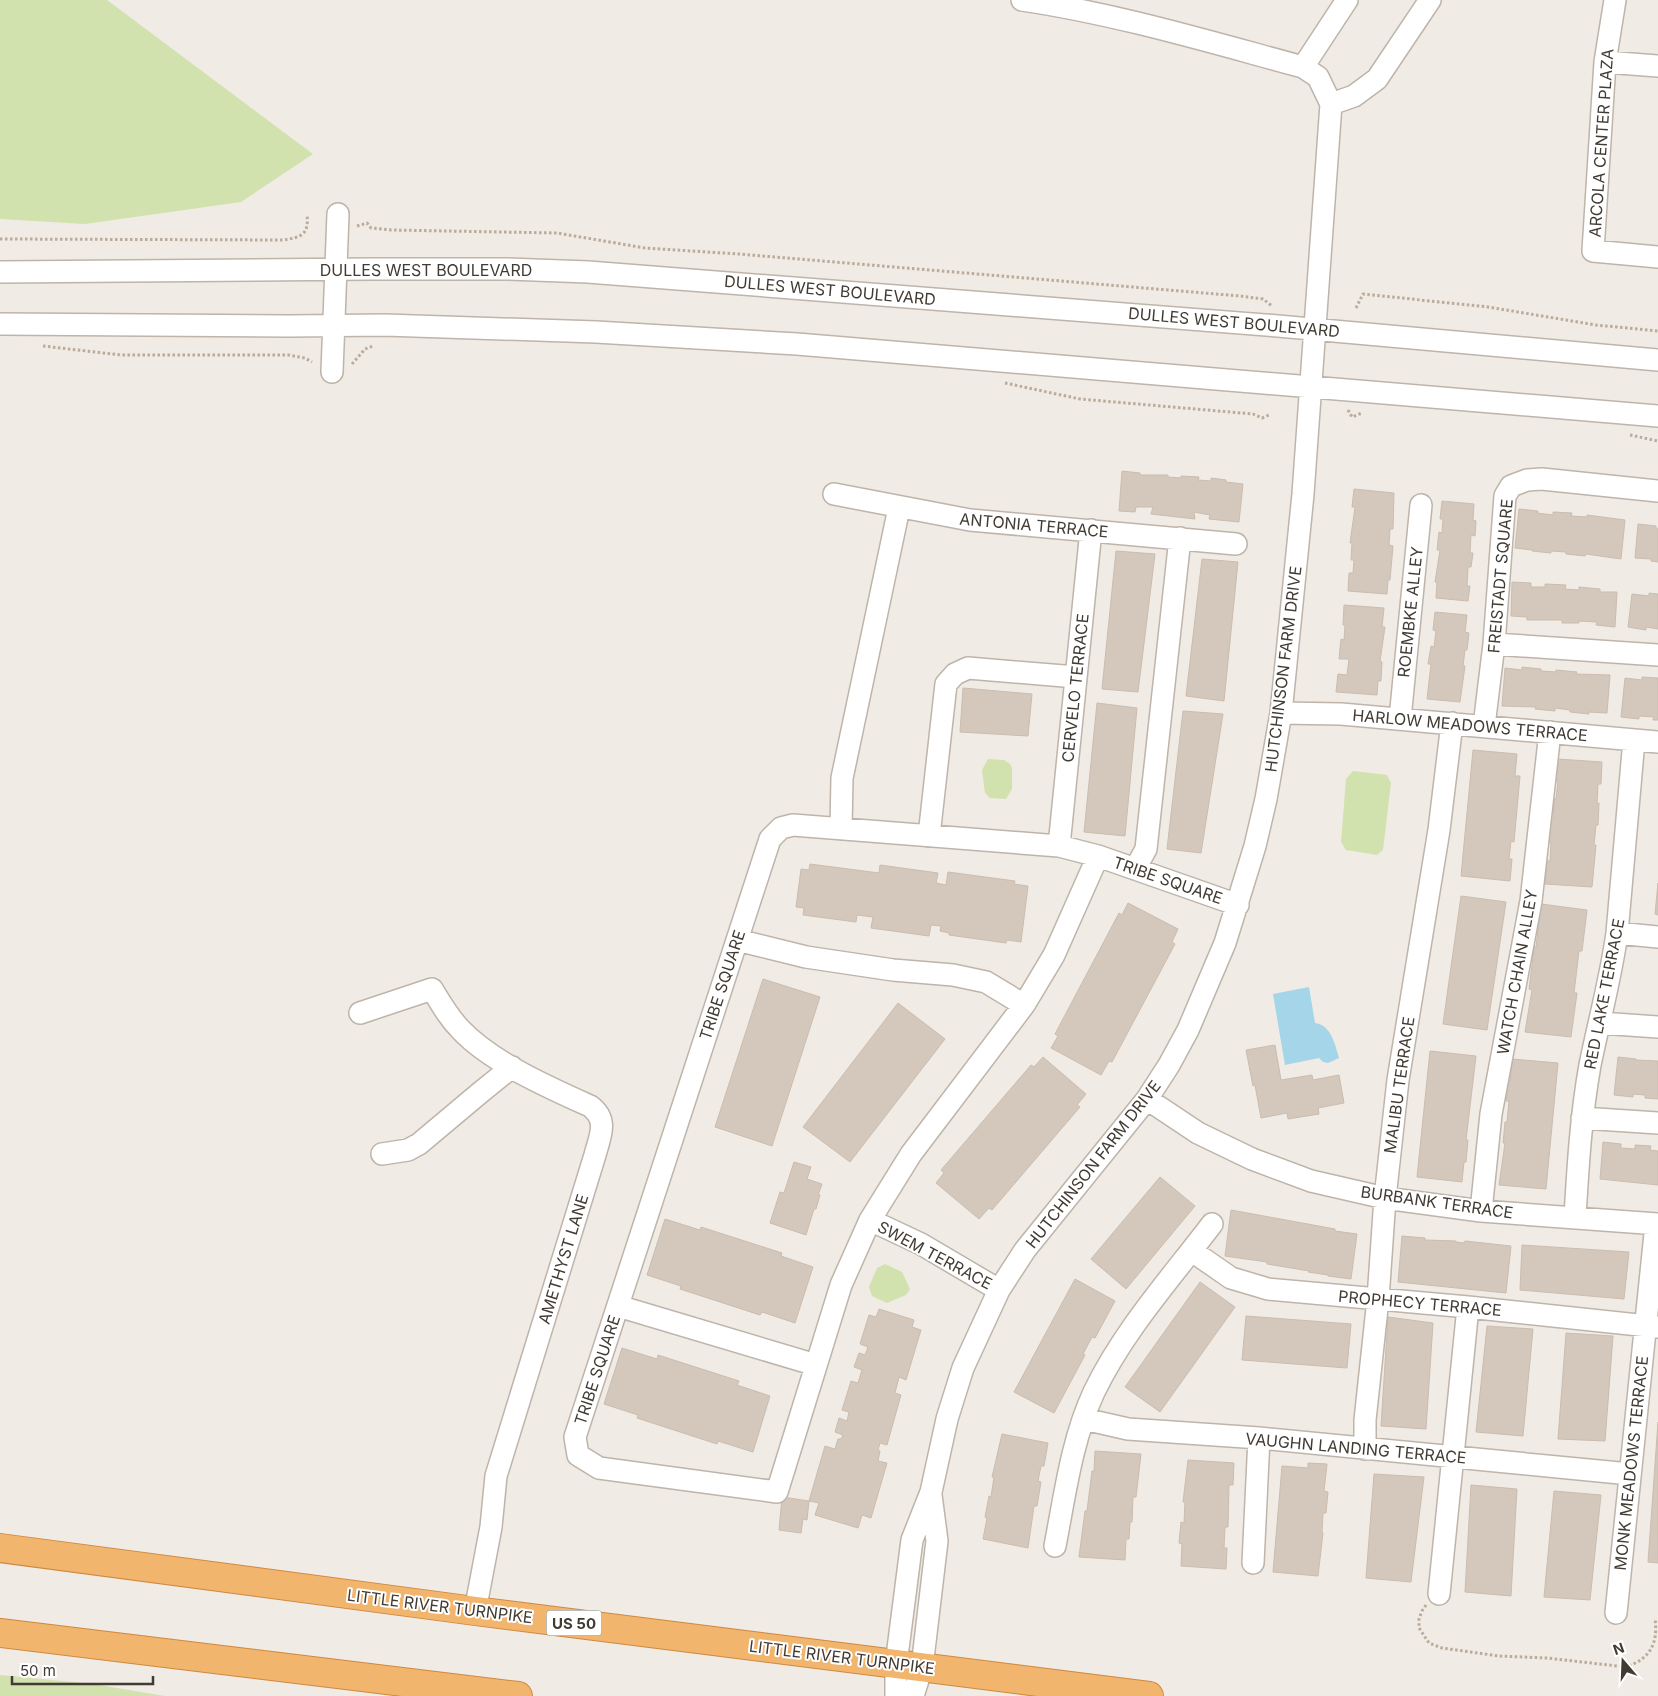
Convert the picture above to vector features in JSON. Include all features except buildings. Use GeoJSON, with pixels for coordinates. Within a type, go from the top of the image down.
{"type":"FeatureCollection","features":[{"type":"Feature","properties":{"kind":"highway","name":"LITTLE RIVER TURNPIKE"},"geometry":{"type":"LineString","coordinates":[[0,1548],[475,1611],[1149,1696]]}},
{"type":"Feature","properties":{"kind":"highway"},"geometry":{"type":"LineString","coordinates":[[0,1633],[518,1696]]}},
{"type":"Feature","properties":{"kind":"street"},"geometry":{"type":"LineString","coordinates":[[1022,0],[1100,7],[1138,22],[1303,67],[1318,77],[1331,104],[1354,96],[1377,78],[1430,0]]}},
{"type":"Feature","properties":{"kind":"street"},"geometry":{"type":"LineString","coordinates":[[1303,67],[1347,0]]}},
{"type":"Feature","properties":{"kind":"street","name":"ARCOLA CENTER PLAZA"},"geometry":{"type":"LineString","coordinates":[[1615,0],[1605,62],[1593,252],[1658,257]]}},
{"type":"Feature","properties":{"kind":"street"},"geometry":{"type":"LineString","coordinates":[[1605,62],[1658,66]]}},
{"type":"Feature","properties":{"kind":"street","name":"HUTCHINSON FARM DRIVE"},"geometry":{"type":"LineString","coordinates":[[896,1696],[896,1664],[912,1540],[931,1492],[947,1419],[962,1368],[999,1290],[1025,1250],[1147,1099],[1169,1065],[1188,1030],[1225,944],[1238,905],[1266,799],[1281,713],[1303,494],[1331,104]]}},
{"type":"Feature","properties":{"kind":"street"},"geometry":{"type":"LineString","coordinates":[[332,368],[336,270],[346,220]]}},
{"type":"Feature","properties":{"kind":"street","name":"DULLES WEST BOULEVARD"},"geometry":{"type":"LineString","coordinates":[[0,272],[507,269],[588,272],[1314,329],[1658,360]]}},
{"type":"Feature","properties":{"kind":"street"},"geometry":{"type":"LineString","coordinates":[[0,324],[385,325],[547,329],[817,346],[1658,416]]}},
{"type":"Feature","properties":{"kind":"street","name":"FREISTADT SQUARE"},"geometry":{"type":"LineString","coordinates":[[1484,726],[1494,644],[1505,496],[1511,486],[1527,480],[1542,479],[1658,491]]}},
{"type":"Feature","properties":{"kind":"street","name":"ANTONIA TERRACE"},"geometry":{"type":"LineString","coordinates":[[834,494],[899,508],[970,520],[1236,544]]}},
{"type":"Feature","properties":{"kind":"street","name":"ROEMBKE ALLEY"},"geometry":{"type":"LineString","coordinates":[[1400,719],[1420,506]]}},
{"type":"Feature","properties":{"kind":"street"},"geometry":{"type":"LineString","coordinates":[[841,829],[842,778],[899,508]]}},
{"type":"Feature","properties":{"kind":"street","name":"CERVELO TERRACE"},"geometry":{"type":"LineString","coordinates":[[1059,846],[1091,530]]}},
{"type":"Feature","properties":{"kind":"street"},"geometry":{"type":"LineString","coordinates":[[1135,869],[1146,849],[1180,538]]}},
{"type":"Feature","properties":{"kind":"street"},"geometry":{"type":"LineString","coordinates":[[1494,644],[1658,655]]}},
{"type":"Feature","properties":{"kind":"street"},"geometry":{"type":"LineString","coordinates":[[929,836],[946,684],[955,674],[968,668],[1076,677]]}},
{"type":"Feature","properties":{"kind":"street","name":"HARLOW MEADOWS TERRACE"},"geometry":{"type":"LineString","coordinates":[[1281,713],[1341,714],[1658,742]]}},
{"type":"Feature","properties":{"kind":"street","name":"MALIBU TERRACE"},"geometry":{"type":"LineString","coordinates":[[1365,1448],[1365,1420],[1398,1080],[1439,830],[1452,723]]}},
{"type":"Feature","properties":{"kind":"street","name":"WATCH CHAIN ALLEY"},"geometry":{"type":"LineString","coordinates":[[1481,1211],[1491,1114],[1531,901],[1550,732]]}},
{"type":"Feature","properties":{"kind":"street","name":"RED LAKE TERRACE"},"geometry":{"type":"LineString","coordinates":[[1575,1217],[1582,1118],[1590,1065],[1618,933],[1634,740]]}},
{"type":"Feature","properties":{"kind":"street","name":"TRIBE SQUARE"},"geometry":{"type":"LineString","coordinates":[[1098,856],[1054,955],[1024,1005],[910,1154],[870,1220],[841,1285],[777,1492],[599,1468],[578,1455],[575,1437],[770,839],[781,828],[794,825],[1059,846],[1098,856],[1238,905]]}},
{"type":"Feature","properties":{"kind":"street"},"geometry":{"type":"LineString","coordinates":[[1618,933],[1658,937]]}},
{"type":"Feature","properties":{"kind":"street"},"geometry":{"type":"LineString","coordinates":[[737,940],[806,957],[893,970],[953,975],[986,982],[1024,1005]]}},
{"type":"Feature","properties":{"kind":"street","name":"AMETHYST LANE"},"geometry":{"type":"LineString","coordinates":[[360,1013],[432,990],[446,1013],[462,1031],[499,1060],[590,1106],[598,1112],[602,1120],[602,1128],[496,1476],[490,1534],[475,1611]]}},
{"type":"Feature","properties":{"kind":"street"},"geometry":{"type":"LineString","coordinates":[[1600,1023],[1658,1027]]}},
{"type":"Feature","properties":{"kind":"street"},"geometry":{"type":"LineString","coordinates":[[382,1154],[408,1150],[419,1144],[512,1068]]}},
{"type":"Feature","properties":{"kind":"street","name":"BURBANK TERRACE"},"geometry":{"type":"LineString","coordinates":[[1147,1099],[1198,1133],[1252,1159],[1311,1181],[1386,1198],[1481,1211],[1657,1224]]}},
{"type":"Feature","properties":{"kind":"street"},"geometry":{"type":"LineString","coordinates":[[1582,1118],[1658,1123]]}},
{"type":"Feature","properties":{"kind":"street","name":"SWEM TERRACE"},"geometry":{"type":"LineString","coordinates":[[870,1220],[921,1244],[999,1290]]}},
{"type":"Feature","properties":{"kind":"street"},"geometry":{"type":"LineString","coordinates":[[1055,1546],[1069,1473],[1084,1419],[1094,1392],[1126,1338],[1212,1224]]}},
{"type":"Feature","properties":{"kind":"street","name":"MONK MEADOWS TERRACE"},"geometry":{"type":"LineString","coordinates":[[1616,1614],[1630,1474],[1652,1327],[1657,1224]]}},
{"type":"Feature","properties":{"kind":"street","name":"PROPHECY TERRACE"},"geometry":{"type":"LineString","coordinates":[[1192,1251],[1231,1278],[1268,1289],[1378,1298],[1652,1327]]}},
{"type":"Feature","properties":{"kind":"street"},"geometry":{"type":"LineString","coordinates":[[618,1306],[816,1366]]}},
{"type":"Feature","properties":{"kind":"street"},"geometry":{"type":"LineString","coordinates":[[1439,1594],[1468,1307]]}},
{"type":"Feature","properties":{"kind":"street","name":"VAUGHN LANDING TERRACE"},"geometry":{"type":"LineString","coordinates":[[1084,1419],[1128,1429],[1259,1438],[1630,1474]]}},
{"type":"Feature","properties":{"kind":"street"},"geometry":{"type":"LineString","coordinates":[[1253,1563],[1259,1438]]}},
{"type":"Feature","properties":{"kind":"street","name":"HUTCHINSON FARM DRIVE"},"geometry":{"type":"LineString","coordinates":[[912,1696],[922,1667],[937,1541],[931,1492]]}},
{"type":"Feature","properties":{"kind":"path"},"geometry":{"type":"LineString","coordinates":[[0,239],[284,240],[304,233],[308,226],[307,215]]}},
{"type":"Feature","properties":{"kind":"path"},"geometry":{"type":"LineString","coordinates":[[346,220],[367,223],[371,228],[377,230],[557,233],[645,248],[1240,296],[1263,299],[1274,307]]}},
{"type":"Feature","properties":{"kind":"path"},"geometry":{"type":"LineString","coordinates":[[1356,308],[1363,294],[1488,307],[1596,325],[1658,331]]}},
{"type":"Feature","properties":{"kind":"path"},"geometry":{"type":"LineString","coordinates":[[37,345],[121,355],[288,355],[305,358],[332,368],[365,349],[377,345]]}},
{"type":"Feature","properties":{"kind":"path"},"geometry":{"type":"LineString","coordinates":[[1000,382],[1080,399],[1253,414],[1262,418],[1268,414]]}},
{"type":"Feature","properties":{"kind":"path"},"geometry":{"type":"LineString","coordinates":[[1439,1594],[1426,1604],[1419,1619],[1419,1628],[1429,1643],[1442,1648],[1499,1656],[1546,1658],[1626,1668],[1644,1656],[1655,1645],[1658,1632],[1655,1618]]}},
{"type":"Feature","properties":{"kind":"green space"},"geometry":{"type":"Polygon","coordinates":[[[0,0],[107,0],[313,154],[241,202],[85,224],[0,219],[0,0]]]}},
{"type":"Feature","properties":{"kind":"green space"},"geometry":{"type":"Polygon","coordinates":[[[988,759],[1004,760],[1012,768],[1012,789],[1006,799],[990,798],[985,793],[982,770],[988,759]]]}},
{"type":"Feature","properties":{"kind":"green space"},"geometry":{"type":"Polygon","coordinates":[[[1353,771],[1387,775],[1391,783],[1383,850],[1377,855],[1346,850],[1341,842],[1346,779],[1353,771]]]}},
{"type":"Feature","properties":{"kind":"green space"},"geometry":{"type":"Polygon","coordinates":[[[885,1264],[902,1272],[910,1289],[906,1295],[887,1303],[872,1296],[869,1287],[877,1268],[885,1264]]]}},
{"type":"Feature","properties":{"kind":"green space"},"geometry":{"type":"Polygon","coordinates":[[[0,1675],[93,1684],[165,1696],[0,1696],[0,1675]]]}},
{"type":"Feature","properties":{"kind":"water"},"geometry":{"type":"Polygon","coordinates":[[[1309,987],[1315,1023],[1329,1031],[1339,1058],[1328,1063],[1323,1062],[1319,1058],[1285,1065],[1273,994],[1309,987]]]}}]}
